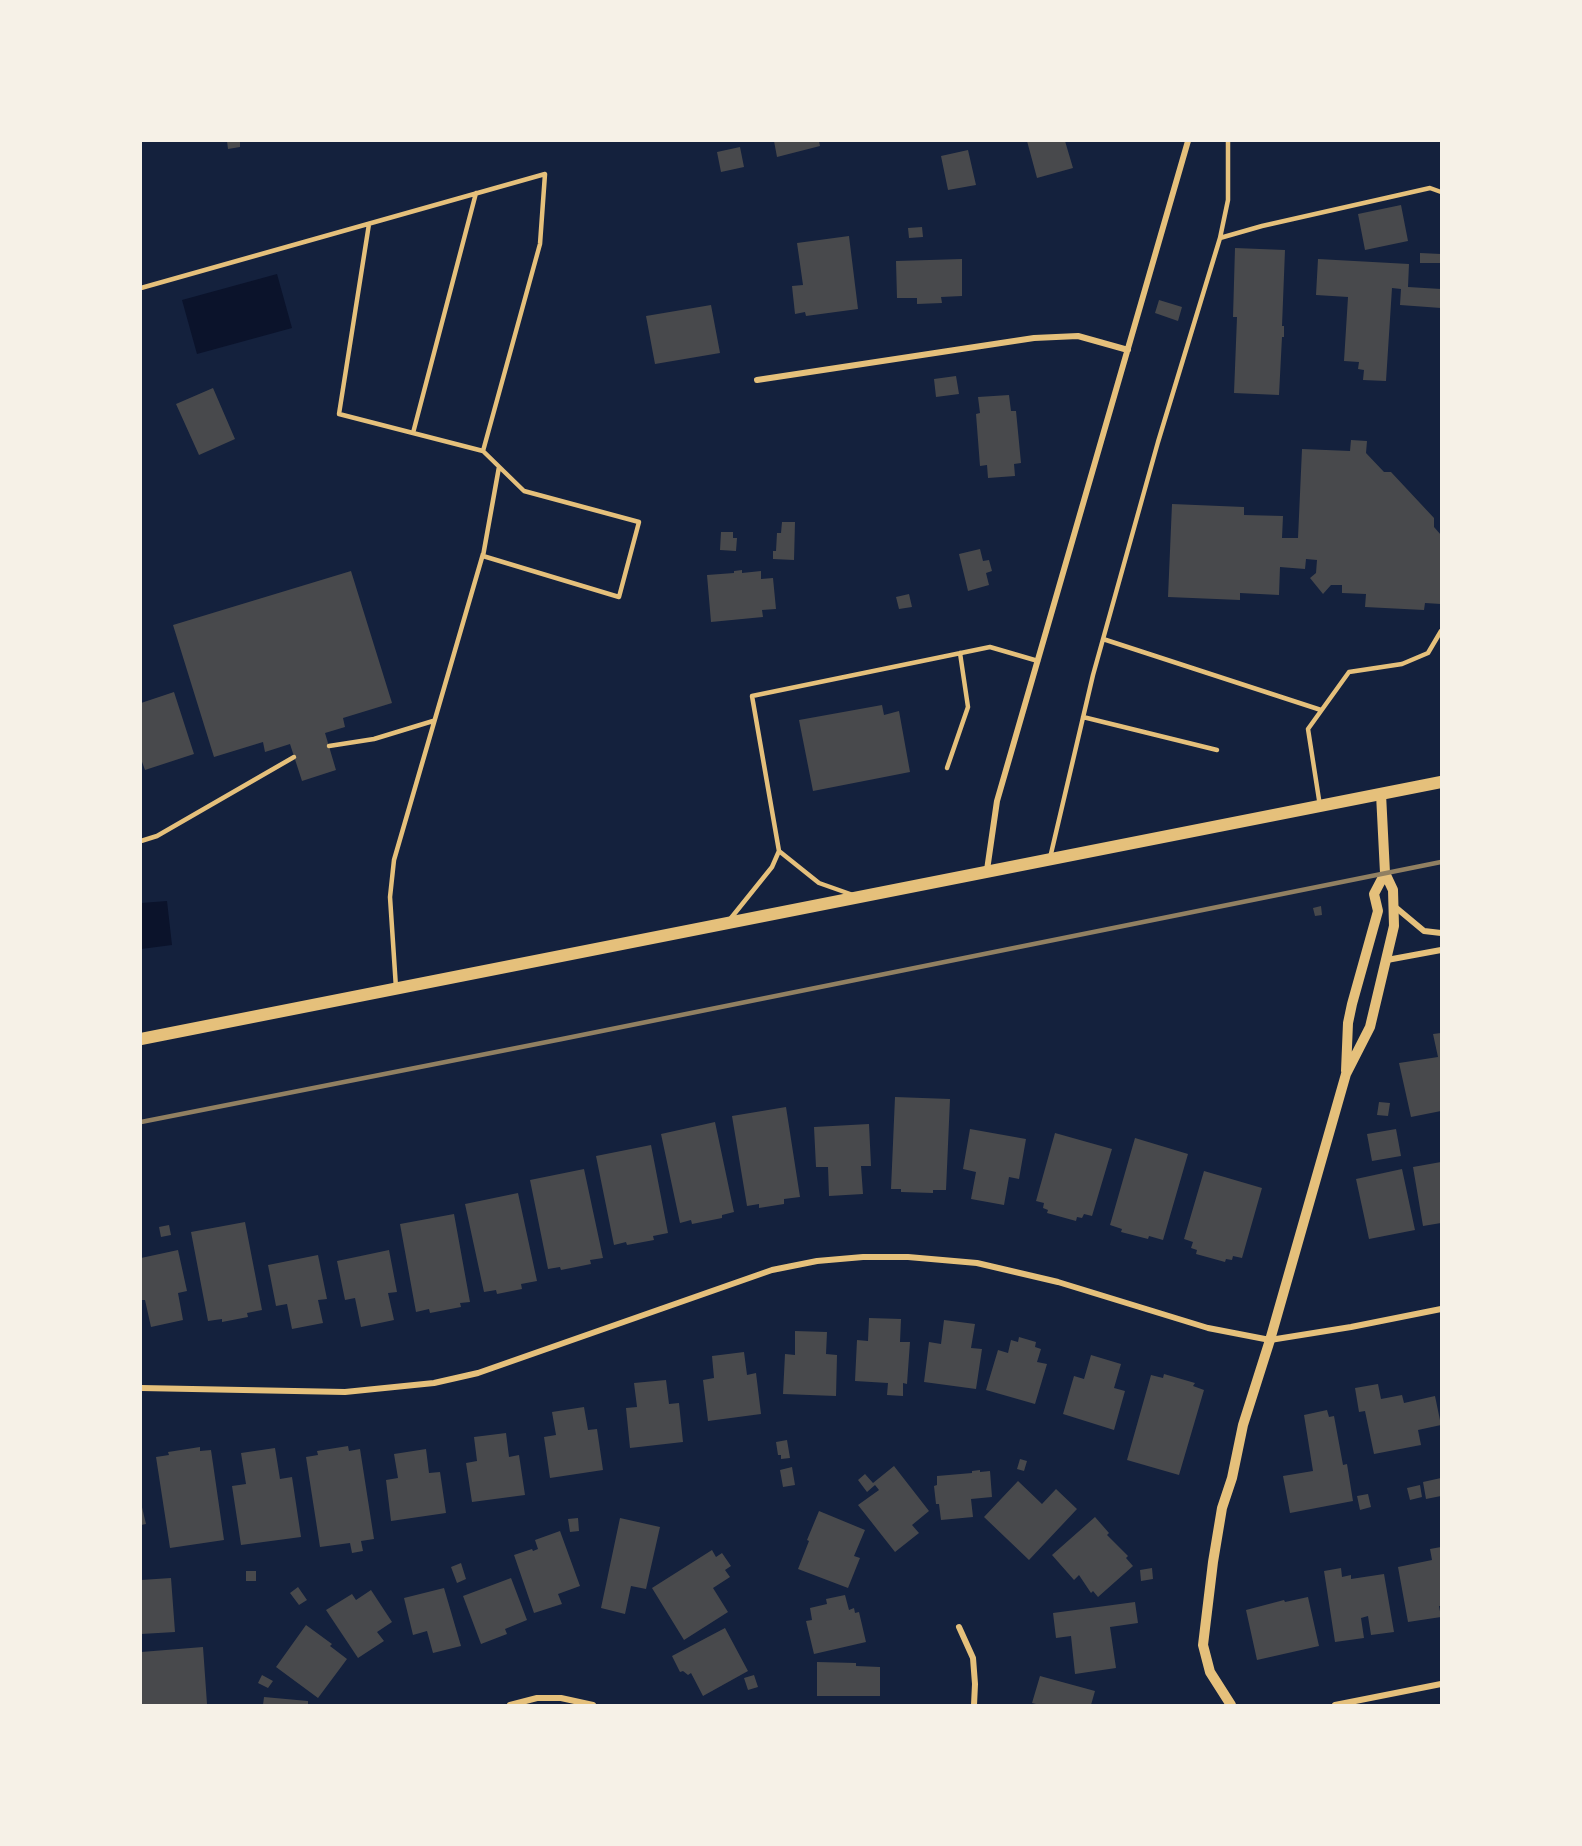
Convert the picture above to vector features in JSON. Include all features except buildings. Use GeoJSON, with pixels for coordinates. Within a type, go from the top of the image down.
{"type":"FeatureCollection","features":[{"type":"Feature","properties":{"kind":"main road"},"geometry":{"type":"LineString","coordinates":[[141,1039],[1441,782]]}},
{"type":"Feature","properties":{"kind":"street"},"geometry":{"type":"LineString","coordinates":[[987,870],[997,801],[1188,141]]}},
{"type":"Feature","properties":{"kind":"street"},"geometry":{"type":"LineString","coordinates":[[757,380],[1034,338],[1078,336],[1128,350]]}},
{"type":"Feature","properties":{"kind":"street"},"geometry":{"type":"LineString","coordinates":[[1231,1705],[1210,1672],[1203,1645],[1213,1562],[1222,1508],[1232,1478],[1243,1425],[1270,1340],[1346,1074],[1370,1027],[1387,960],[1394,926],[1394,906],[1393,890],[1385,873],[1381,794]]}},
{"type":"Feature","properties":{"kind":"street"},"geometry":{"type":"LineString","coordinates":[[1346,1074],[1348,1023],[1378,911],[1374,894],[1385,873]]}},
{"type":"Feature","properties":{"kind":"street"},"geometry":{"type":"LineString","coordinates":[[1394,906],[1424,931],[1441,933]]}},
{"type":"Feature","properties":{"kind":"street"},"geometry":{"type":"LineString","coordinates":[[1387,960],[1441,950]]}},
{"type":"Feature","properties":{"kind":"street"},"geometry":{"type":"LineString","coordinates":[[141,1388],[345,1392],[434,1383],[478,1373],[772,1270],[863,1257],[908,1257],[977,1263],[1058,1282],[1208,1328],[1270,1340],[1441,1309]]}},
{"type":"Feature","properties":{"kind":"street"},"geometry":{"type":"LineString","coordinates":[[959,1626],[973,1658],[974,1705]]}},
{"type":"Feature","properties":{"kind":"street"},"geometry":{"type":"LineString","coordinates":[[1335,1705],[1441,1684]]}},
{"type":"Feature","properties":{"kind":"street"},"geometry":{"type":"LineString","coordinates":[[510,1705],[537,1698],[561,1698],[593,1705]]}},
{"type":"Feature","properties":{"kind":"lane"},"geometry":{"type":"LineString","coordinates":[[1050,858],[1103,639],[1158,442],[1220,238],[1228,200],[1228,141]]}},
{"type":"Feature","properties":{"kind":"lane"},"geometry":{"type":"LineString","coordinates":[[141,288],[546,174],[540,244],[483,451]]}},
{"type":"Feature","properties":{"kind":"lane"},"geometry":{"type":"LineString","coordinates":[[1220,238],[1262,226],[1430,188],[1441,192]]}},
{"type":"Feature","properties":{"kind":"lane"},"geometry":{"type":"LineString","coordinates":[[413,433],[476,193]]}},
{"type":"Feature","properties":{"kind":"lane"},"geometry":{"type":"LineString","coordinates":[[369,224],[339,414],[483,451],[524,491],[639,522],[619,597],[483,556],[483,551]]}},
{"type":"Feature","properties":{"kind":"lane"},"geometry":{"type":"LineString","coordinates":[[396,988],[390,897],[394,860],[483,551],[499,467]]}},
{"type":"Feature","properties":{"kind":"lane"},"geometry":{"type":"LineString","coordinates":[[1320,806],[1308,729],[1321,710],[1349,672],[1402,664],[1428,653],[1441,631]]}},
{"type":"Feature","properties":{"kind":"lane"},"geometry":{"type":"LineString","coordinates":[[1103,639],[1321,710]]}},
{"type":"Feature","properties":{"kind":"lane"},"geometry":{"type":"LineString","coordinates":[[728,922],[772,867],[779,851],[752,696],[990,647],[1038,661]]}},
{"type":"Feature","properties":{"kind":"lane"},"geometry":{"type":"LineString","coordinates":[[947,768],[968,707],[960,653]]}},
{"type":"Feature","properties":{"kind":"lane"},"geometry":{"type":"LineString","coordinates":[[1083,717],[1217,750]]}},
{"type":"Feature","properties":{"kind":"lane"},"geometry":{"type":"LineString","coordinates":[[329,746],[375,739],[433,721]]}},
{"type":"Feature","properties":{"kind":"lane"},"geometry":{"type":"LineString","coordinates":[[141,841],[157,836],[294,757]]}},
{"type":"Feature","properties":{"kind":"lane"},"geometry":{"type":"LineString","coordinates":[[779,851],[819,884],[857,897]]}},
{"type":"Feature","properties":{"kind":"water"},"geometry":{"type":"Polygon","coordinates":[[[277,274],[292,328],[197,354],[182,300],[277,274]]]}},
{"type":"Feature","properties":{"kind":"water"},"geometry":{"type":"Polygon","coordinates":[[[167,901],[172,945],[141,949],[141,903],[167,901]]]}},
{"type":"Feature","properties":{"kind":"railway"},"geometry":{"type":"LineString","coordinates":[[141,1122],[1441,862]]}}]}
